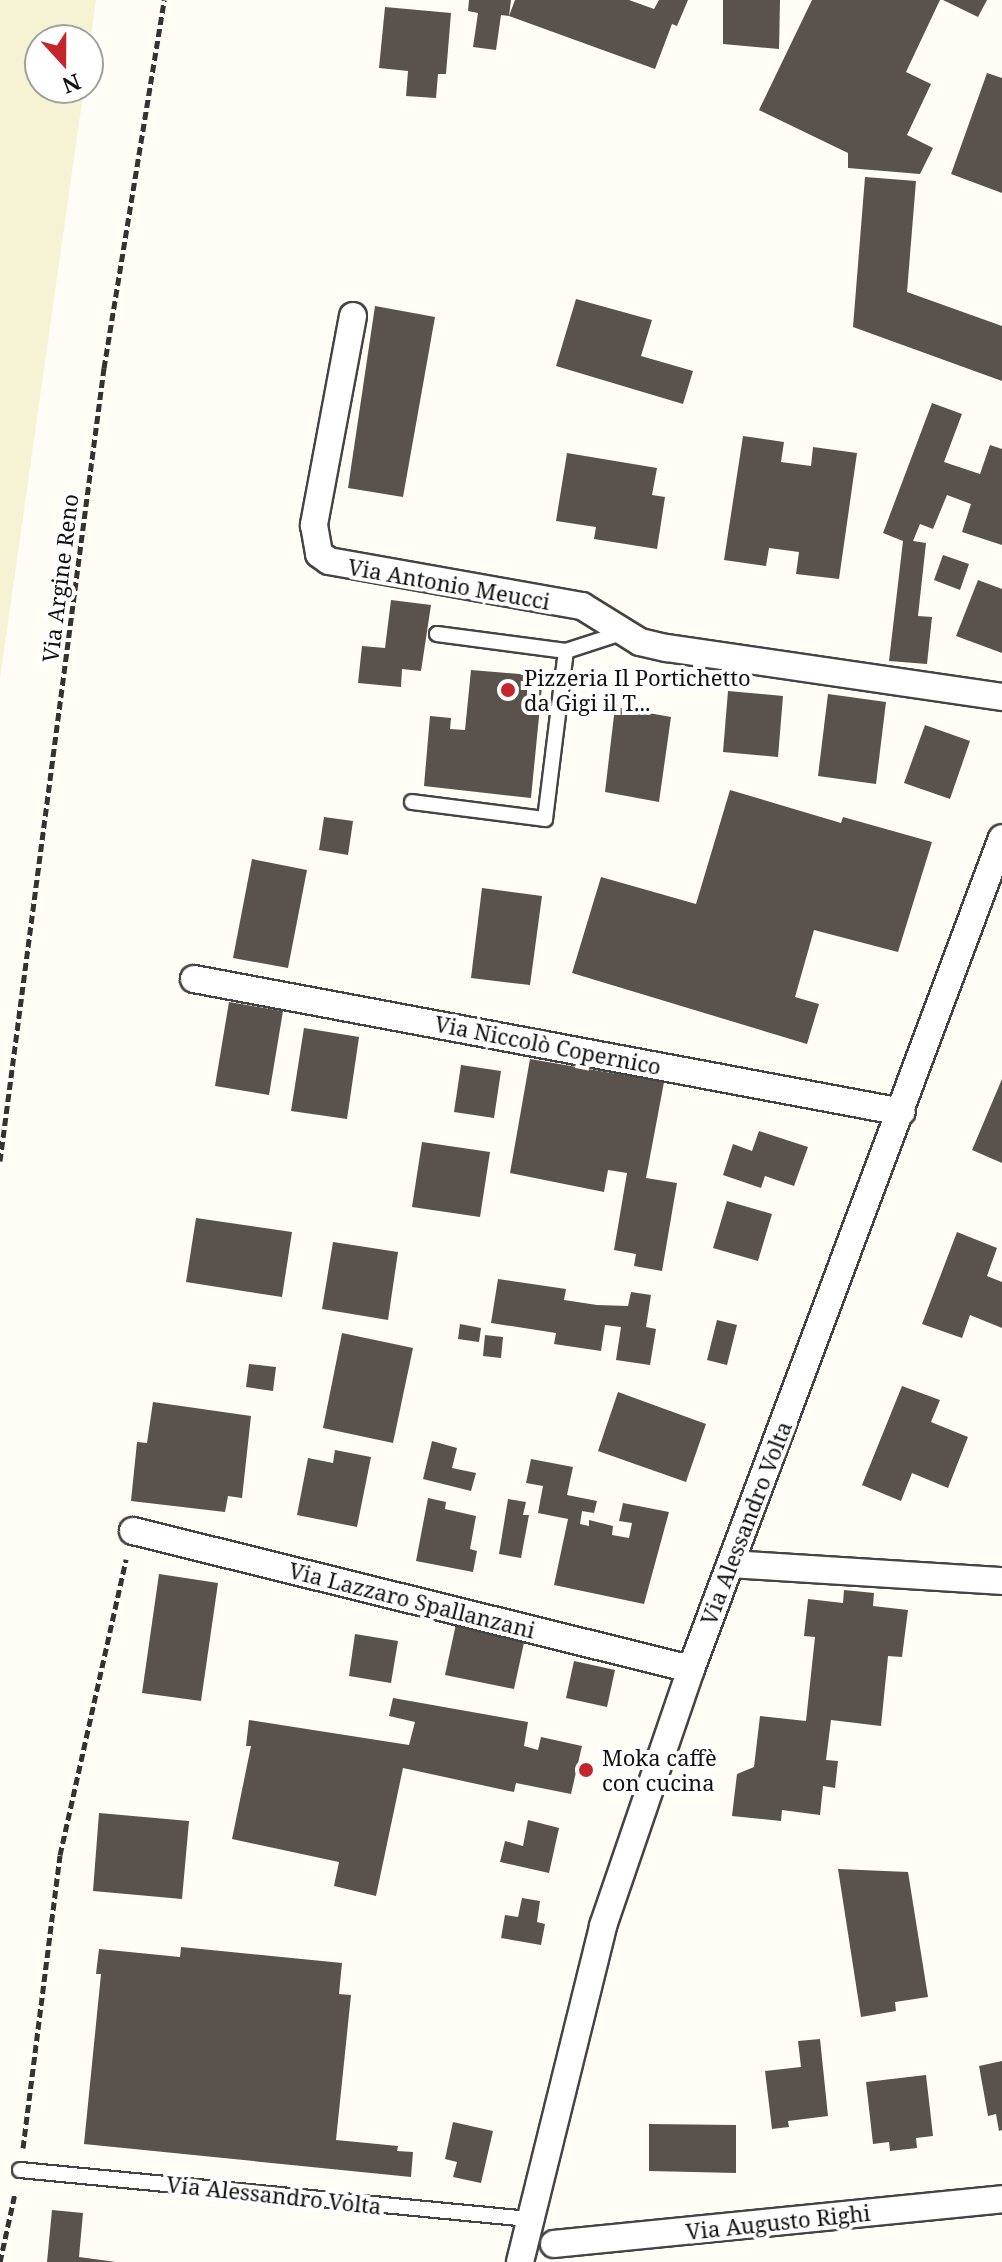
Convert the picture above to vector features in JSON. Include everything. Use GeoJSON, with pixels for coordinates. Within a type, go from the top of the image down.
{"type":"FeatureCollection","features":[{"type":"Feature","properties":{"kind":"street","name":"Via Antonio Meucci"},"geometry":{"type":"LineString","coordinates":[[353,316],[314,525],[319,554],[344,567],[582,606],[625,632],[667,648],[1002,697]]}},
{"type":"Feature","properties":{"kind":"street","name":"Via Alessandro Volta"},"geometry":{"type":"LineString","coordinates":[[520,2262],[603,1926],[691,1669],[1002,838]]}},
{"type":"Feature","properties":{"kind":"street","name":"Via Niccolò Copernico"},"geometry":{"type":"LineString","coordinates":[[194,979],[902,1112]]}},
{"type":"Feature","properties":{"kind":"street","name":"Via Lazzaro Spallanzani"},"geometry":{"type":"LineString","coordinates":[[133,1531],[691,1669]]}},
{"type":"Feature","properties":{"kind":"street"},"geometry":{"type":"LineString","coordinates":[[731,1564],[1002,1581]]}},
{"type":"Feature","properties":{"kind":"street","name":"Via Augusto Righi"},"geometry":{"type":"LineString","coordinates":[[554,2244],[1002,2199]]}},
{"type":"Feature","properties":{"kind":"lane"},"geometry":{"type":"LineString","coordinates":[[437,634],[566,651],[625,632]]}},
{"type":"Feature","properties":{"kind":"lane"},"geometry":{"type":"LineString","coordinates":[[412,802],[545,819],[566,651]]}},
{"type":"Feature","properties":{"kind":"lane","name":"Via Alessandro Volta"},"geometry":{"type":"LineString","coordinates":[[20,2170],[529,2219]]}},
{"type":"Feature","properties":{"kind":"path","name":"Via Argine Reno"},"geometry":{"type":"LineString","coordinates":[[0,1161],[104,368],[164,0]]}},
{"type":"Feature","properties":{"kind":"path"},"geometry":{"type":"LineString","coordinates":[[0,2262],[20,2170],[60,1855],[133,1531]]}},
{"type":"Feature","properties":{"kind":"shaded area"},"geometry":{"type":"Polygon","coordinates":[[[0,0],[96,0],[93,24],[24,24],[24,104],[82,104],[0,679],[0,0]]]}},
{"type":"Feature","properties":{"kind":"building"},"geometry":{"type":"Polygon","coordinates":[[[469,0],[511,0],[509,16],[501,15],[496,50],[473,47],[478,13],[468,11],[469,0]]]}},
{"type":"Feature","properties":{"kind":"building"},"geometry":{"type":"Polygon","coordinates":[[[515,0],[629,0],[654,9],[659,0],[688,0],[677,26],[672,24],[655,69],[509,16],[515,0]]]}},
{"type":"Feature","properties":{"kind":"building"},"geometry":{"type":"Polygon","coordinates":[[[723,0],[780,0],[779,49],[723,44],[723,0]]]}},
{"type":"Feature","properties":{"kind":"building"},"geometry":{"type":"Polygon","coordinates":[[[812,0],[940,0],[906,72],[931,84],[907,135],[933,148],[920,174],[848,168],[848,153],[759,110],[812,0]]]}},
{"type":"Feature","properties":{"kind":"building"},"geometry":{"type":"Polygon","coordinates":[[[943,0],[987,0],[978,17],[943,0]]]}},
{"type":"Feature","properties":{"kind":"building"},"geometry":{"type":"Polygon","coordinates":[[[385,7],[451,13],[446,74],[438,74],[436,98],[406,96],[408,71],[379,68],[385,7]]]}},
{"type":"Feature","properties":{"kind":"building"},"geometry":{"type":"Polygon","coordinates":[[[987,73],[1002,78],[1002,193],[951,174],[987,73]]]}},
{"type":"Feature","properties":{"kind":"building"},"geometry":{"type":"Polygon","coordinates":[[[865,177],[916,181],[907,292],[1002,326],[1002,381],[853,327],[865,177]]]}},
{"type":"Feature","properties":{"kind":"building"},"geometry":{"type":"Polygon","coordinates":[[[576,299],[652,320],[641,356],[693,371],[683,404],[556,366],[576,299]]]}},
{"type":"Feature","properties":{"kind":"building"},"geometry":{"type":"Polygon","coordinates":[[[375,306],[435,317],[403,497],[348,488],[375,306]]]}},
{"type":"Feature","properties":{"kind":"building"},"geometry":{"type":"Polygon","coordinates":[[[932,403],[962,414],[944,462],[980,474],[990,445],[1002,449],[1002,545],[962,532],[971,504],[947,495],[933,529],[920,524],[913,541],[926,543],[918,616],[932,617],[927,664],[889,661],[903,541],[883,533],[932,403]]]}},
{"type":"Feature","properties":{"kind":"building"},"geometry":{"type":"Polygon","coordinates":[[[743,436],[784,442],[781,462],[811,466],[813,447],[857,453],[839,579],[796,574],[799,552],[769,548],[766,566],[724,560],[743,436]]]}},
{"type":"Feature","properties":{"kind":"building"},"geometry":{"type":"Polygon","coordinates":[[[567,453],[657,468],[652,495],[665,497],[657,549],[594,539],[596,527],[556,521],[567,453]]]}},
{"type":"Feature","properties":{"kind":"building"},"geometry":{"type":"Polygon","coordinates":[[[943,555],[969,564],[960,590],[934,580],[943,555]]]}},
{"type":"Feature","properties":{"kind":"building"},"geometry":{"type":"Polygon","coordinates":[[[978,580],[1002,589],[1002,653],[956,636],[978,580]]]}},
{"type":"Feature","properties":{"kind":"building"},"geometry":{"type":"Polygon","coordinates":[[[391,600],[431,605],[421,671],[402,669],[401,687],[358,683],[362,646],[385,648],[391,600]]]}},
{"type":"Feature","properties":{"kind":"building"},"geometry":{"type":"Polygon","coordinates":[[[471,670],[543,676],[531,798],[424,786],[430,716],[451,718],[450,729],[465,730],[471,670]]]}},
{"type":"Feature","properties":{"kind":"building"},"geometry":{"type":"Polygon","coordinates":[[[728,691],[783,696],[778,757],[723,752],[728,691]]]}},
{"type":"Feature","properties":{"kind":"building"},"geometry":{"type":"Polygon","coordinates":[[[828,694],[886,702],[876,784],[818,776],[828,694]]]}},
{"type":"Feature","properties":{"kind":"building"},"geometry":{"type":"Polygon","coordinates":[[[615,707],[671,717],[659,802],[605,792],[615,707]]]}},
{"type":"Feature","properties":{"kind":"building"},"geometry":{"type":"Polygon","coordinates":[[[925,725],[970,741],[950,799],[904,783],[925,725]]]}},
{"type":"Feature","properties":{"kind":"building"},"geometry":{"type":"Polygon","coordinates":[[[730,790],[841,823],[843,817],[932,842],[898,952],[814,930],[795,997],[819,1004],[807,1044],[572,973],[601,877],[696,904],[730,790]]]}},
{"type":"Feature","properties":{"kind":"building"},"geometry":{"type":"Polygon","coordinates":[[[324,817],[353,821],[348,855],[319,850],[324,817]]]}},
{"type":"Feature","properties":{"kind":"building"},"geometry":{"type":"Polygon","coordinates":[[[252,859],[307,870],[288,968],[233,958],[252,859]]]}},
{"type":"Feature","properties":{"kind":"building"},"geometry":{"type":"Polygon","coordinates":[[[482,888],[542,896],[530,985],[471,978],[482,888]]]}},
{"type":"Feature","properties":{"kind":"building"},"geometry":{"type":"Polygon","coordinates":[[[229,1002],[283,1011],[269,1095],[215,1086],[229,1002]]]}},
{"type":"Feature","properties":{"kind":"building"},"geometry":{"type":"Polygon","coordinates":[[[304,1028],[359,1037],[347,1119],[291,1111],[304,1028]]]}},
{"type":"Feature","properties":{"kind":"building"},"geometry":{"type":"Polygon","coordinates":[[[530,1059],[664,1082],[646,1178],[677,1183],[662,1271],[634,1266],[636,1254],[614,1250],[627,1173],[608,1170],[604,1192],[510,1173],[530,1059]]]}},
{"type":"Feature","properties":{"kind":"building"},"geometry":{"type":"Polygon","coordinates":[[[461,1065],[501,1071],[494,1118],[454,1112],[461,1065]]]}},
{"type":"Feature","properties":{"kind":"building"},"geometry":{"type":"Polygon","coordinates":[[[1002,1079],[1002,1163],[972,1150],[1002,1079]]]}},
{"type":"Feature","properties":{"kind":"building"},"geometry":{"type":"Polygon","coordinates":[[[759,1131],[808,1147],[794,1186],[765,1176],[761,1188],[723,1175],[733,1144],[752,1151],[759,1131]]]}},
{"type":"Feature","properties":{"kind":"building"},"geometry":{"type":"Polygon","coordinates":[[[422,1142],[490,1152],[480,1217],[412,1207],[422,1142]]]}},
{"type":"Feature","properties":{"kind":"building"},"geometry":{"type":"Polygon","coordinates":[[[727,1201],[772,1214],[758,1261],[713,1248],[727,1201]]]}},
{"type":"Feature","properties":{"kind":"building"},"geometry":{"type":"Polygon","coordinates":[[[196,1218],[292,1232],[282,1297],[186,1282],[196,1218]]]}},
{"type":"Feature","properties":{"kind":"building"},"geometry":{"type":"Polygon","coordinates":[[[957,1232],[997,1248],[987,1276],[1002,1282],[1002,1328],[970,1315],[962,1338],[922,1324],[957,1232]]]}},
{"type":"Feature","properties":{"kind":"building"},"geometry":{"type":"Polygon","coordinates":[[[333,1242],[398,1252],[388,1320],[322,1309],[333,1242]]]}},
{"type":"Feature","properties":{"kind":"building"},"geometry":{"type":"Polygon","coordinates":[[[498,1279],[566,1289],[564,1300],[597,1305],[628,1306],[631,1292],[651,1295],[646,1327],[656,1329],[650,1365],[616,1360],[621,1327],[605,1325],[601,1351],[554,1344],[556,1333],[491,1323],[498,1279]]]}},
{"type":"Feature","properties":{"kind":"building"},"geometry":{"type":"Polygon","coordinates":[[[717,1320],[737,1325],[727,1365],[707,1360],[717,1320]]]}},
{"type":"Feature","properties":{"kind":"building"},"geometry":{"type":"Polygon","coordinates":[[[460,1324],[481,1328],[479,1342],[458,1339],[460,1324]]]}},
{"type":"Feature","properties":{"kind":"building"},"geometry":{"type":"Polygon","coordinates":[[[342,1333],[413,1348],[393,1443],[323,1428],[342,1333]]]}},
{"type":"Feature","properties":{"kind":"building"},"geometry":{"type":"Polygon","coordinates":[[[485,1335],[503,1337],[501,1358],[483,1356],[485,1335]]]}},
{"type":"Feature","properties":{"kind":"building"},"geometry":{"type":"Polygon","coordinates":[[[249,1364],[276,1367],[273,1391],[246,1387],[249,1364]]]}},
{"type":"Feature","properties":{"kind":"building"},"geometry":{"type":"Polygon","coordinates":[[[902,1386],[940,1400],[931,1422],[968,1437],[948,1488],[912,1473],[901,1501],[862,1485],[902,1386]]]}},
{"type":"Feature","properties":{"kind":"building"},"geometry":{"type":"Polygon","coordinates":[[[618,1392],[706,1424],[686,1482],[598,1451],[618,1392]]]}},
{"type":"Feature","properties":{"kind":"building"},"geometry":{"type":"Polygon","coordinates":[[[153,1402],[251,1416],[242,1498],[228,1496],[225,1512],[131,1501],[137,1442],[147,1443],[153,1402]]]}},
{"type":"Feature","properties":{"kind":"building"},"geometry":{"type":"Polygon","coordinates":[[[432,1441],[457,1448],[452,1468],[476,1473],[471,1491],[423,1479],[432,1441]]]}},
{"type":"Feature","properties":{"kind":"building"},"geometry":{"type":"Polygon","coordinates":[[[335,1450],[371,1457],[357,1527],[297,1515],[308,1458],[333,1463],[335,1450]]]}},
{"type":"Feature","properties":{"kind":"building"},"geometry":{"type":"Polygon","coordinates":[[[531,1459],[573,1467],[567,1495],[597,1501],[594,1513],[582,1511],[580,1524],[589,1526],[589,1520],[613,1526],[612,1535],[629,1538],[632,1523],[619,1521],[623,1503],[669,1512],[644,1604],[554,1585],[568,1519],[538,1513],[543,1486],[526,1483],[531,1459]]]}},
{"type":"Feature","properties":{"kind":"building"},"geometry":{"type":"Polygon","coordinates":[[[428,1498],[446,1502],[445,1509],[476,1516],[470,1549],[477,1551],[473,1572],[416,1561],[428,1498]]]}},
{"type":"Feature","properties":{"kind":"building"},"geometry":{"type":"Polygon","coordinates":[[[508,1499],[526,1502],[523,1515],[529,1515],[521,1558],[499,1554],[508,1499]]]}},
{"type":"Feature","properties":{"kind":"building"},"geometry":{"type":"Polygon","coordinates":[[[159,1574],[218,1583],[201,1701],[142,1693],[159,1574]]]}},
{"type":"Feature","properties":{"kind":"building"},"geometry":{"type":"Polygon","coordinates":[[[844,1590],[874,1593],[873,1606],[908,1610],[902,1657],[888,1656],[881,1726],[831,1720],[826,1760],[838,1761],[835,1788],[823,1786],[820,1815],[782,1810],[781,1821],[732,1816],[737,1774],[754,1767],[760,1716],[806,1721],[815,1637],[804,1636],[808,1599],[843,1603],[844,1590]]]}},
{"type":"Feature","properties":{"kind":"building"},"geometry":{"type":"Polygon","coordinates":[[[456,1624],[525,1638],[514,1689],[445,1675],[456,1624]]]}},
{"type":"Feature","properties":{"kind":"building"},"geometry":{"type":"Polygon","coordinates":[[[355,1634],[398,1641],[391,1683],[349,1676],[355,1634]]]}},
{"type":"Feature","properties":{"kind":"building"},"geometry":{"type":"Polygon","coordinates":[[[574,1661],[615,1670],[607,1707],[566,1698],[574,1661]]]}},
{"type":"Feature","properties":{"kind":"building"},"geometry":{"type":"Polygon","coordinates":[[[393,1698],[528,1722],[524,1746],[538,1750],[541,1737],[582,1746],[571,1794],[516,1783],[514,1792],[403,1768],[376,1896],[334,1886],[339,1862],[232,1839],[251,1746],[246,1746],[249,1720],[409,1745],[415,1722],[389,1716],[393,1698]]]}},
{"type":"Feature","properties":{"kind":"building"},"geometry":{"type":"Polygon","coordinates":[[[99,1813],[189,1821],[182,1899],[93,1891],[99,1813]]]}},
{"type":"Feature","properties":{"kind":"building"},"geometry":{"type":"Polygon","coordinates":[[[528,1820],[559,1828],[549,1873],[500,1862],[505,1841],[523,1846],[528,1820]]]}},
{"type":"Feature","properties":{"kind":"building"},"geometry":{"type":"Polygon","coordinates":[[[838,1869],[908,1872],[928,1997],[895,2002],[896,2011],[861,2017],[838,1869]]]}},
{"type":"Feature","properties":{"kind":"building"},"geometry":{"type":"Polygon","coordinates":[[[522,1898],[540,1901],[537,1922],[545,1924],[541,1945],[501,1938],[505,1915],[518,1917],[522,1898]]]}},
{"type":"Feature","properties":{"kind":"building"},"geometry":{"type":"Polygon","coordinates":[[[181,1947],[342,1963],[339,1994],[351,1995],[336,2140],[398,2146],[397,2151],[413,2152],[411,2177],[84,2144],[101,1974],[96,1974],[99,1949],[180,1957],[181,1947]]]}},
{"type":"Feature","properties":{"kind":"building"},"geometry":{"type":"Polygon","coordinates":[[[820,2039],[828,2116],[788,2121],[789,2127],[772,2129],[765,2071],[801,2067],[798,2041],[820,2039]]]}},
{"type":"Feature","properties":{"kind":"building"},"geometry":{"type":"Polygon","coordinates":[[[1002,2061],[1002,2130],[999,2131],[996,2114],[988,2116],[979,2066],[1002,2061]]]}},
{"type":"Feature","properties":{"kind":"building"},"geometry":{"type":"Polygon","coordinates":[[[926,2075],[933,2136],[916,2138],[917,2148],[890,2151],[889,2142],[873,2144],[866,2082],[926,2075]]]}},
{"type":"Feature","properties":{"kind":"building"},"geometry":{"type":"Polygon","coordinates":[[[453,2122],[493,2131],[481,2183],[453,2177],[457,2162],[445,2159],[453,2122]]]}},
{"type":"Feature","properties":{"kind":"building"},"geometry":{"type":"Polygon","coordinates":[[[649,2124],[736,2125],[736,2173],[649,2171],[649,2124]]]}},
{"type":"Feature","properties":{"kind":"building"},"geometry":{"type":"Polygon","coordinates":[[[52,2210],[83,2213],[79,2257],[116,2262],[47,2262],[52,2210]]]}},
{"type":"Feature","properties":{"kind":"place","name":"Pizzeria Il Portichetto da Gigi il T..."},"geometry":{"type":"Point","coordinates":[508,690]}},
{"type":"Feature","properties":{"kind":"place","name":"Moka caffè con cucina"},"geometry":{"type":"Point","coordinates":[586,1770]}}]}
